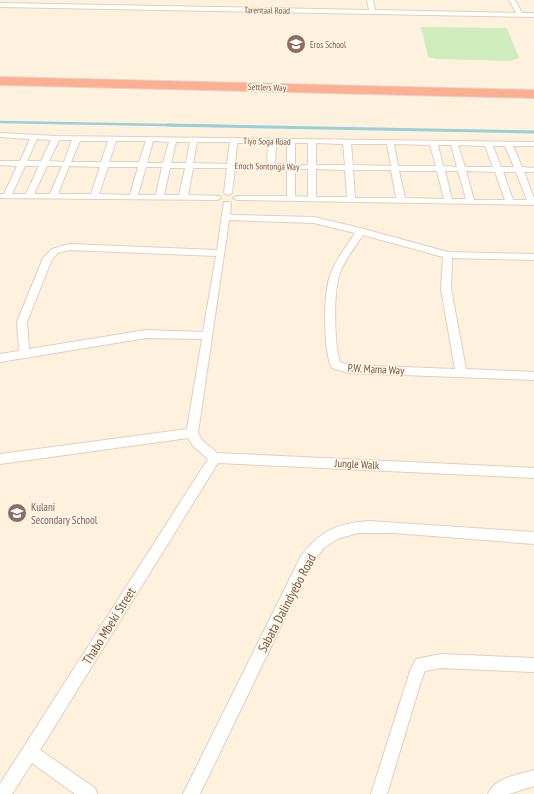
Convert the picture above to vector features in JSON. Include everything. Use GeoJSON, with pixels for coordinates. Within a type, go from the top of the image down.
{"type":"FeatureCollection","features":[{"type":"Feature","properties":{"kind":"highway","name":"Settlers Way"},"geometry":{"type":"LineString","coordinates":[[0,81],[534,94]]}},
{"type":"Feature","properties":{"kind":"highway","name":"Settlers Way"},"geometry":{"type":"LineString","coordinates":[[0,93],[534,105]]}},
{"type":"Feature","properties":{"kind":"street"},"geometry":{"type":"LineString","coordinates":[[142,8],[145,0]]}},
{"type":"Feature","properties":{"kind":"street"},"geometry":{"type":"LineString","coordinates":[[370,0],[372,12]]}},
{"type":"Feature","properties":{"kind":"street"},"geometry":{"type":"LineString","coordinates":[[512,0],[520,14]]}},
{"type":"Feature","properties":{"kind":"street","name":"Tarentaal Road"},"geometry":{"type":"LineString","coordinates":[[0,4],[534,15]]}},
{"type":"Feature","properties":{"kind":"street","name":"Tiyo Soga Road"},"geometry":{"type":"LineString","coordinates":[[0,135],[56,138],[534,144]]}},
{"type":"Feature","properties":{"kind":"street"},"geometry":{"type":"LineString","coordinates":[[35,136],[22,163],[3,196],[217,198],[221,194],[228,193],[233,194],[237,198],[291,200],[533,203],[508,143]]}},
{"type":"Feature","properties":{"kind":"street"},"geometry":{"type":"LineString","coordinates":[[29,196],[56,138]]}},
{"type":"Feature","properties":{"kind":"street"},"geometry":{"type":"LineString","coordinates":[[53,197],[77,138]]}},
{"type":"Feature","properties":{"kind":"street"},"geometry":{"type":"LineString","coordinates":[[94,197],[113,138]]}},
{"type":"Feature","properties":{"kind":"street"},"geometry":{"type":"LineString","coordinates":[[133,198],[150,139]]}},
{"type":"Feature","properties":{"kind":"street"},"geometry":{"type":"LineString","coordinates":[[159,198],[173,139]]}},
{"type":"Feature","properties":{"kind":"street"},"geometry":{"type":"LineString","coordinates":[[184,198],[194,140]]}},
{"type":"Feature","properties":{"kind":"street"},"geometry":{"type":"LineString","coordinates":[[228,193],[234,140]]}},
{"type":"Feature","properties":{"kind":"street"},"geometry":{"type":"LineString","coordinates":[[271,166],[272,141]]}},
{"type":"Feature","properties":{"kind":"street"},"geometry":{"type":"LineString","coordinates":[[291,200],[292,141]]}},
{"type":"Feature","properties":{"kind":"street"},"geometry":{"type":"LineString","coordinates":[[312,141],[312,200]]}},
{"type":"Feature","properties":{"kind":"street"},"geometry":{"type":"LineString","coordinates":[[347,141],[351,201]]}},
{"type":"Feature","properties":{"kind":"street"},"geometry":{"type":"LineString","coordinates":[[390,142],[401,201]]}},
{"type":"Feature","properties":{"kind":"street"},"geometry":{"type":"LineString","coordinates":[[433,142],[449,202]]}},
{"type":"Feature","properties":{"kind":"street"},"geometry":{"type":"LineString","coordinates":[[454,143],[471,202]]}},
{"type":"Feature","properties":{"kind":"street"},"geometry":{"type":"LineString","coordinates":[[488,143],[510,203]]}},
{"type":"Feature","properties":{"kind":"street","name":"Enoch Sontonga Way"},"geometry":{"type":"LineString","coordinates":[[0,163],[534,170]]}},
{"type":"Feature","properties":{"kind":"street"},"geometry":{"type":"LineString","coordinates":[[217,198],[218,202],[227,204],[233,203],[237,198]]}},
{"type":"Feature","properties":{"kind":"street"},"geometry":{"type":"LineString","coordinates":[[215,458],[201,447],[192,433],[221,253],[227,204]]}},
{"type":"Feature","properties":{"kind":"street"},"geometry":{"type":"LineString","coordinates":[[225,217],[310,219],[448,255],[534,257]]}},
{"type":"Feature","properties":{"kind":"street","name":"P.W. Mama Way"},"geometry":{"type":"LineString","coordinates":[[361,232],[338,268],[331,283],[332,353],[334,362],[340,367],[349,369],[534,376]]}},
{"type":"Feature","properties":{"kind":"street"},"geometry":{"type":"LineString","coordinates":[[24,354],[22,322],[48,258],[55,251],[68,248],[221,253]]}},
{"type":"Feature","properties":{"kind":"street"},"geometry":{"type":"LineString","coordinates":[[448,255],[446,289],[461,373]]}},
{"type":"Feature","properties":{"kind":"street"},"geometry":{"type":"LineString","coordinates":[[0,358],[146,334],[207,336]]}},
{"type":"Feature","properties":{"kind":"street"},"geometry":{"type":"LineString","coordinates":[[0,459],[192,433]]}},
{"type":"Feature","properties":{"kind":"street","name":"Jungle Walk"},"geometry":{"type":"LineString","coordinates":[[215,458],[534,472]]}},
{"type":"Feature","properties":{"kind":"street","name":"Thabo Mbeki Street"},"geometry":{"type":"LineString","coordinates":[[3,794],[215,458]]}},
{"type":"Feature","properties":{"kind":"street","name":"Sabata Dalindyebo Road"},"geometry":{"type":"LineString","coordinates":[[191,794],[306,560],[312,552],[329,537],[347,530],[380,528],[534,538]]}},
{"type":"Feature","properties":{"kind":"street"},"geometry":{"type":"LineString","coordinates":[[379,794],[415,676],[421,664],[441,661],[534,665]]}},
{"type":"Feature","properties":{"kind":"street"},"geometry":{"type":"LineString","coordinates":[[30,752],[89,794]]}},
{"type":"Feature","properties":{"kind":"street"},"geometry":{"type":"LineString","coordinates":[[496,794],[505,787],[534,778]]}},
{"type":"Feature","properties":{"kind":"green space"},"geometry":{"type":"Polygon","coordinates":[[[421,27],[507,28],[519,58],[510,61],[435,59],[428,57],[421,27]]]}},
{"type":"Feature","properties":{"kind":"waterway"},"geometry":{"type":"LineString","coordinates":[[0,122],[190,125]]}},
{"type":"Feature","properties":{"kind":"waterway"},"geometry":{"type":"LineString","coordinates":[[167,125],[190,125]]}},
{"type":"Feature","properties":{"kind":"waterway"},"geometry":{"type":"LineString","coordinates":[[190,125],[221,126]]}},
{"type":"Feature","properties":{"kind":"waterway"},"geometry":{"type":"LineString","coordinates":[[190,125],[534,132]]}},
{"type":"Feature","properties":{"kind":"place","name":"Eros School"},"geometry":{"type":"Point","coordinates":[296,44]}},
{"type":"Feature","properties":{"kind":"place","name":"Kulani Secondary School"},"geometry":{"type":"Point","coordinates":[17,513]}}]}
